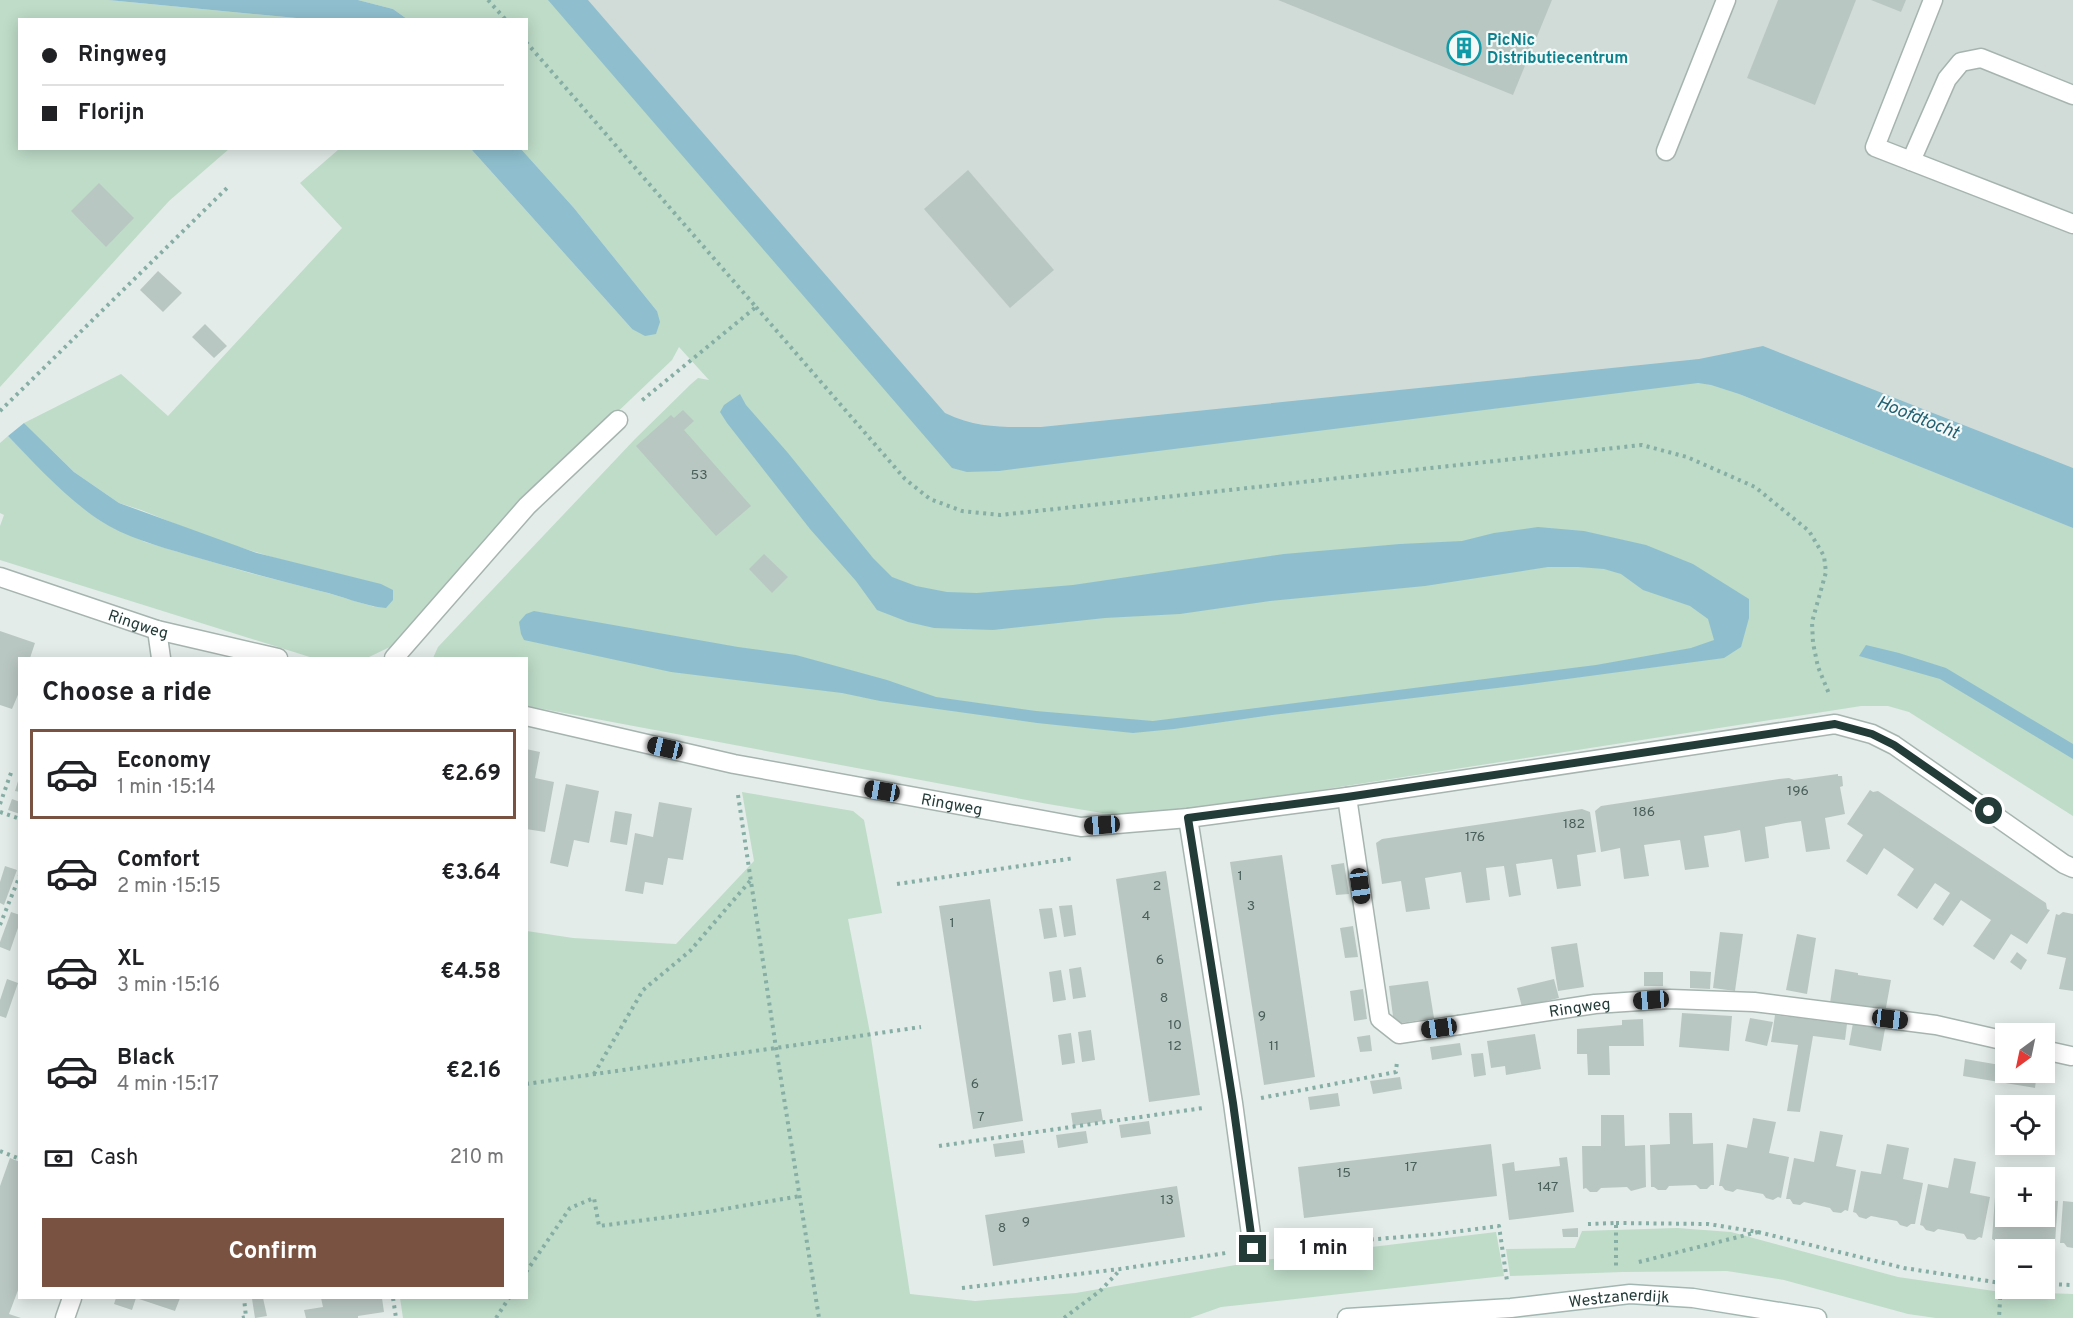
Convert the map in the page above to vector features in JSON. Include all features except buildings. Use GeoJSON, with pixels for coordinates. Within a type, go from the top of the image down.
{"type":"FeatureCollection","features":[{"type":"Feature","properties":{"kind":"street"},"geometry":{"type":"LineString","coordinates":[[1666,151],[1726,0]]}},
{"type":"Feature","properties":{"kind":"street"},"geometry":{"type":"LineString","coordinates":[[1933,0],[1875,147],[2073,224]]}},
{"type":"Feature","properties":{"kind":"street"},"geometry":{"type":"LineString","coordinates":[[1911,161],[1947,79],[1961,62],[1981,58],[2073,95]]}},
{"type":"Feature","properties":{"kind":"street"},"geometry":{"type":"LineString","coordinates":[[395,657],[527,506],[618,420]]}},
{"type":"Feature","properties":{"kind":"street","name":"Ringweg"},"geometry":{"type":"LineString","coordinates":[[0,577],[157,630],[274,657]]}},
{"type":"Feature","properties":{"kind":"street"},"geometry":{"type":"LineString","coordinates":[[157,630],[161,657]]}},
{"type":"Feature","properties":{"kind":"street","name":"Ringweg"},"geometry":{"type":"LineString","coordinates":[[528,716],[734,764],[1081,827],[1188,818],[1347,797],[1835,724],[1872,734],[1894,745],[2064,864],[2073,868]]}},
{"type":"Feature","properties":{"kind":"street"},"geometry":{"type":"LineString","coordinates":[[1347,797],[1380,1019],[1399,1034]]}},
{"type":"Feature","properties":{"kind":"street"},"geometry":{"type":"LineString","coordinates":[[1188,818],[1233,1103],[1253,1249]]}},
{"type":"Feature","properties":{"kind":"street","name":"Ringweg"},"geometry":{"type":"LineString","coordinates":[[1399,1034],[1595,1004],[1670,999],[1754,1002],[1788,1006],[1936,1025],[1995,1038]]}},
{"type":"Feature","properties":{"kind":"street"},"geometry":{"type":"LineString","coordinates":[[2055,1052],[2071,1056]]}},
{"type":"Feature","properties":{"kind":"street","name":"Westzanerdijk"},"geometry":{"type":"LineString","coordinates":[[1347,1318],[1511,1308],[1630,1294],[1693,1298],[1816,1318]]}},
{"type":"Feature","properties":{"kind":"street"},"geometry":{"type":"LineString","coordinates":[[65,1318],[72,1299]]}},
{"type":"Feature","properties":{"kind":"path"},"geometry":{"type":"LineString","coordinates":[[488,0],[504,18]]}},
{"type":"Feature","properties":{"kind":"path"},"geometry":{"type":"LineString","coordinates":[[528,44],[905,479],[930,499],[962,511],[1000,515],[1642,445],[1687,456],[1755,487],[1809,531],[1824,556],[1826,572],[1812,622],[1813,644],[1818,667],[1842,726]]}},
{"type":"Feature","properties":{"kind":"path"},"geometry":{"type":"LineString","coordinates":[[0,411],[228,188]]}},
{"type":"Feature","properties":{"kind":"path"},"geometry":{"type":"LineString","coordinates":[[618,420],[756,307]]}},
{"type":"Feature","properties":{"kind":"path"},"geometry":{"type":"LineString","coordinates":[[734,764],[819,1318]]}},
{"type":"Feature","properties":{"kind":"path"},"geometry":{"type":"LineString","coordinates":[[0,804],[12,770]]}},
{"type":"Feature","properties":{"kind":"path"},"geometry":{"type":"LineString","coordinates":[[0,812],[18,818]]}},
{"type":"Feature","properties":{"kind":"path"},"geometry":{"type":"LineString","coordinates":[[897,884],[1086,856]]}},
{"type":"Feature","properties":{"kind":"path"},"geometry":{"type":"LineString","coordinates":[[0,925],[18,880]]}},
{"type":"Feature","properties":{"kind":"path"},"geometry":{"type":"LineString","coordinates":[[593,1075],[643,990],[690,951],[751,881]]}},
{"type":"Feature","properties":{"kind":"path"},"geometry":{"type":"LineString","coordinates":[[528,1084],[921,1027]]}},
{"type":"Feature","properties":{"kind":"path"},"geometry":{"type":"LineString","coordinates":[[939,1146],[1233,1103],[1396,1072],[1399,1034]]}},
{"type":"Feature","properties":{"kind":"path"},"geometry":{"type":"LineString","coordinates":[[0,1151],[18,1158]]}},
{"type":"Feature","properties":{"kind":"path"},"geometry":{"type":"LineString","coordinates":[[528,1269],[570,1208],[594,1198],[599,1226],[707,1212],[800,1196]]}},
{"type":"Feature","properties":{"kind":"path"},"geometry":{"type":"LineString","coordinates":[[1616,1223],[1616,1268],[1758,1232]]}},
{"type":"Feature","properties":{"kind":"path"},"geometry":{"type":"LineString","coordinates":[[1588,1224],[1708,1224],[1758,1232],[1904,1268],[1995,1282]]}},
{"type":"Feature","properties":{"kind":"path"},"geometry":{"type":"LineString","coordinates":[[1064,1318],[1100,1291],[1120,1269]]}},
{"type":"Feature","properties":{"kind":"path"},"geometry":{"type":"LineString","coordinates":[[2055,1284],[2073,1285]]}},
{"type":"Feature","properties":{"kind":"path"},"geometry":{"type":"LineString","coordinates":[[242,1318],[246,1317],[244,1299]]}},
{"type":"Feature","properties":{"kind":"path"},"geometry":{"type":"LineString","coordinates":[[393,1299],[396,1318]]}},
{"type":"Feature","properties":{"kind":"path"},"geometry":{"type":"LineString","coordinates":[[496,1318],[508,1299]]}},
{"type":"Feature","properties":{"kind":"path"},"geometry":{"type":"LineString","coordinates":[[1999,1318],[2001,1299]]}},
{"type":"Feature","properties":{"kind":"shaded area"},"geometry":{"type":"Polygon","coordinates":[[[434,0],[2073,0],[2073,532],[1744,394],[950,546],[528,22],[528,18],[517,18],[434,0]]]}},
{"type":"Feature","properties":{"kind":"green space"},"geometry":{"type":"Polygon","coordinates":[[[0,0],[108,0],[297,18],[18,18],[18,150],[228,150],[169,201],[0,387],[0,0]]]}},
{"type":"Feature","properties":{"kind":"green space"},"geometry":{"type":"Polygon","coordinates":[[[358,0],[568,0],[969,454],[1697,367],[1698,383],[1739,394],[2073,528],[2073,816],[1909,712],[1888,706],[1861,706],[1236,803],[1132,814],[1102,813],[528,706],[528,657],[433,657],[438,647],[635,439],[698,378],[709,380],[679,347],[672,360],[526,499],[394,645],[369,657],[310,657],[0,560],[0,526],[4,515],[0,513],[0,443],[8,436],[40,468],[99,520],[145,542],[375,607],[288,562],[213,539],[119,503],[74,472],[24,423],[121,374],[168,416],[342,228],[300,183],[338,150],[472,150],[632,329],[657,311],[574,208],[522,150],[528,150],[528,18],[406,18],[393,9],[358,0]]]}},
{"type":"Feature","properties":{"kind":"green space"},"geometry":{"type":"Polygon","coordinates":[[[742,792],[853,811],[864,820],[882,913],[848,919],[871,1038],[910,1294],[975,1301],[1076,1293],[1264,1260],[1496,1232],[1504,1276],[1221,1307],[1190,1318],[403,1318],[400,1299],[528,1299],[528,931],[573,938],[676,944],[754,861],[742,792]]]}},
{"type":"Feature","properties":{"kind":"green space"},"geometry":{"type":"Polygon","coordinates":[[[1677,1228],[1731,1232],[1898,1277],[1995,1291],[1995,1299],[2055,1299],[2055,1293],[2073,1294],[2073,1318],[1936,1318],[1908,1314],[1784,1280],[1727,1271],[1510,1276],[1506,1249],[1575,1248],[1582,1231],[1677,1228]]]}},
{"type":"Feature","properties":{"kind":"water"},"geometry":{"type":"Polygon","coordinates":[[[108,0],[358,0],[393,9],[406,18],[297,18],[108,0]]]}},
{"type":"Feature","properties":{"kind":"water","name":"Hoofdtocht"},"geometry":{"type":"Polygon","coordinates":[[[548,0],[588,0],[945,413],[957,418],[992,426],[1041,427],[1699,359],[1763,346],[2073,468],[2073,528],[1739,394],[1698,383],[999,471],[967,472],[952,468],[548,0]]]}},
{"type":"Feature","properties":{"kind":"water"},"geometry":{"type":"Polygon","coordinates":[[[472,150],[522,150],[574,208],[657,311],[660,322],[656,334],[645,336],[632,329],[472,150]]]}},
{"type":"Feature","properties":{"kind":"water"},"geometry":{"type":"Polygon","coordinates":[[[740,394],[746,405],[873,558],[892,577],[916,586],[947,592],[977,593],[1073,585],[1284,554],[1462,541],[1494,533],[1538,527],[1584,531],[1646,545],[1693,564],[1749,599],[1749,618],[1741,647],[1724,658],[1133,733],[1037,723],[880,701],[842,693],[671,672],[524,640],[519,622],[526,614],[534,611],[796,655],[887,680],[936,697],[1036,711],[1153,721],[1596,665],[1691,648],[1714,640],[1708,619],[1690,606],[1643,590],[1621,574],[1604,569],[1578,567],[1548,567],[1425,586],[1270,601],[1180,614],[1105,618],[993,630],[934,628],[908,622],[877,610],[727,423],[720,412],[724,405],[740,394]]]}},
{"type":"Feature","properties":{"kind":"water"},"geometry":{"type":"Polygon","coordinates":[[[24,423],[74,472],[119,503],[257,553],[381,584],[393,590],[393,600],[386,608],[370,605],[188,555],[120,531],[99,520],[74,501],[8,436],[24,423]]]}},
{"type":"Feature","properties":{"kind":"water"},"geometry":{"type":"Polygon","coordinates":[[[1866,645],[1946,668],[2073,744],[2073,759],[1940,679],[1859,656],[1866,645]]]}},
{"type":"Feature","properties":{"kind":"place","name":"PicNic Distributiecentrum"},"geometry":{"type":"Point","coordinates":[1464,48]}},
{"type":"Feature","properties":{"kind":"route"},"geometry":{"type":"LineString","coordinates":[[1253,1249],[1233,1103],[1188,818],[1347,797],[1835,724],[1872,734],[1894,745],[1989,811]]}}]}
